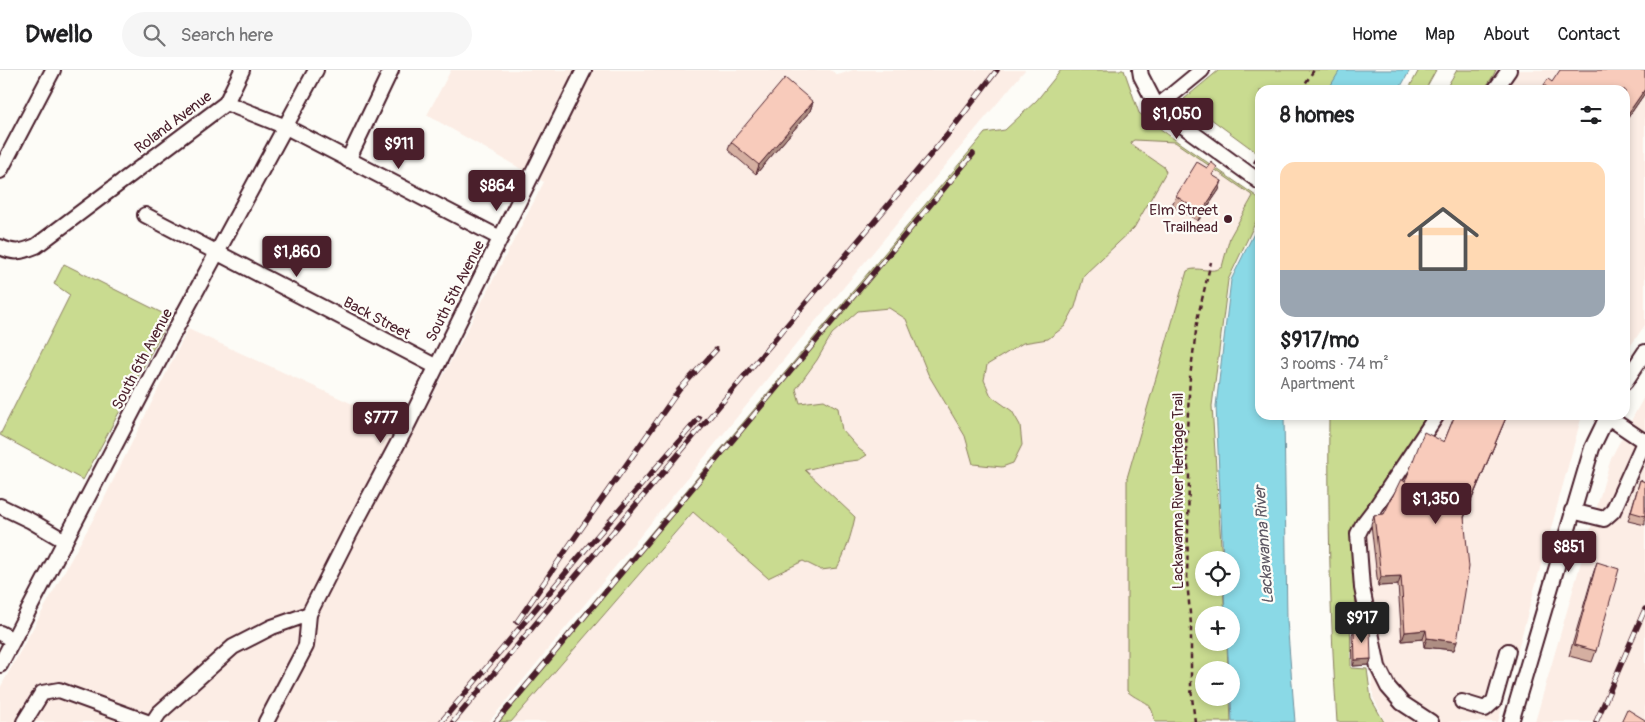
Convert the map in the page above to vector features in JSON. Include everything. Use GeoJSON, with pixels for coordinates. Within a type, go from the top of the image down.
{"type":"FeatureCollection","features":[{"type":"Feature","properties":{"kind":"street"},"geometry":{"type":"LineString","coordinates":[[0,171],[53,70]]}},
{"type":"Feature","properties":{"kind":"street","name":"Roland Avenue"},"geometry":{"type":"LineString","coordinates":[[4,249],[19,252],[36,246],[226,103],[242,70]]}},
{"type":"Feature","properties":{"kind":"street","name":"South 6th Avenue"},"geometry":{"type":"LineString","coordinates":[[0,665],[316,70]]}},
{"type":"Feature","properties":{"kind":"street"},"geometry":{"type":"LineString","coordinates":[[348,160],[391,70]]}},
{"type":"Feature","properties":{"kind":"street","name":"South 5th Avenue"},"geometry":{"type":"LineString","coordinates":[[309,614],[407,426],[435,366],[584,70]]}},
{"type":"Feature","properties":{"kind":"street"},"geometry":{"type":"LineString","coordinates":[[1140,70],[1141,76],[1157,108],[1255,178]]}},
{"type":"Feature","properties":{"kind":"street"},"geometry":{"type":"LineString","coordinates":[[1157,108],[1202,70]]}},
{"type":"Feature","properties":{"kind":"street"},"geometry":{"type":"LineString","coordinates":[[1498,85],[1509,70]]}},
{"type":"Feature","properties":{"kind":"street"},"geometry":{"type":"LineString","coordinates":[[226,103],[286,127],[500,238]]}},
{"type":"Feature","properties":{"kind":"street","name":"Back Street"},"geometry":{"type":"LineString","coordinates":[[145,215],[435,366]]}},
{"type":"Feature","properties":{"kind":"street"},"geometry":{"type":"LineString","coordinates":[[1630,374],[1645,352]]}},
{"type":"Feature","properties":{"kind":"street"},"geometry":{"type":"LineString","coordinates":[[1431,722],[1402,704],[1388,687],[1378,666],[1362,588],[1358,534],[1362,524],[1376,507],[1434,420]]}},
{"type":"Feature","properties":{"kind":"street"},"geometry":{"type":"LineString","coordinates":[[1511,722],[1572,511],[1592,448],[1604,420]]}},
{"type":"Feature","properties":{"kind":"street"},"geometry":{"type":"LineString","coordinates":[[1572,511],[1604,519],[1613,512],[1645,442],[1613,420]]}},
{"type":"Feature","properties":{"kind":"street"},"geometry":{"type":"LineString","coordinates":[[0,506],[65,541]]}},
{"type":"Feature","properties":{"kind":"street"},"geometry":{"type":"LineString","coordinates":[[153,722],[159,713],[233,647],[272,627],[309,614],[306,646],[266,722]]}},
{"type":"Feature","properties":{"kind":"street"},"geometry":{"type":"LineString","coordinates":[[0,633],[13,640]]}},
{"type":"Feature","properties":{"kind":"street"},"geometry":{"type":"LineString","coordinates":[[1462,702],[1485,710],[1494,701],[1508,651]]}},
{"type":"Feature","properties":{"kind":"street"},"geometry":{"type":"LineString","coordinates":[[24,722],[42,693],[59,690],[147,722]]}},
{"type":"Feature","properties":{"kind":"path"},"geometry":{"type":"LineString","coordinates":[[1304,85],[1314,70]]}},
{"type":"Feature","properties":{"kind":"path","name":"Lackawanna River Heritage Trail"},"geometry":{"type":"LineString","coordinates":[[1195,722],[1191,689],[1191,624],[1187,581],[1189,476],[1186,448],[1190,377],[1198,316],[1211,262]]}},
{"type":"Feature","properties":{"kind":"shaded area"},"geometry":{"type":"Polygon","coordinates":[[[451,70],[830,70],[838,75],[853,70],[1025,70],[794,347],[489,722],[0,722],[0,688],[101,505],[188,329],[414,432],[544,182],[427,115],[451,70]]]}},
{"type":"Feature","properties":{"kind":"shaded area"},"geometry":{"type":"Polygon","coordinates":[[[1494,70],[1645,70],[1645,325],[1630,347],[1630,85],[1484,85],[1494,70]]]}},
{"type":"Feature","properties":{"kind":"shaded area"},"geometry":{"type":"Polygon","coordinates":[[[1134,140],[1175,142],[1254,195],[1230,237],[1222,267],[1215,271],[1190,269],[1135,698],[1147,702],[1152,708],[1155,722],[511,722],[694,512],[768,578],[803,561],[821,570],[842,559],[851,535],[854,517],[804,470],[834,463],[859,460],[867,455],[842,430],[838,408],[824,400],[800,403],[796,389],[817,360],[832,334],[858,311],[889,308],[906,319],[928,374],[965,436],[973,464],[1022,445],[1020,425],[1012,411],[991,396],[984,380],[987,365],[1023,343],[1048,339],[1075,307],[1084,275],[1134,228],[1163,167],[1132,145],[1131,142],[1134,140]]]}},
{"type":"Feature","properties":{"kind":"shaded area"},"geometry":{"type":"Polygon","coordinates":[[[1645,395],[1645,722],[1535,722],[1611,458],[1645,395]]]}},
{"type":"Feature","properties":{"kind":"shaded area"},"geometry":{"type":"Polygon","coordinates":[[[1345,420],[1581,420],[1498,722],[1385,722],[1373,697],[1369,633],[1352,634],[1351,607],[1358,607],[1359,582],[1345,420]]]}},
{"type":"Feature","properties":{"kind":"green space"},"geometry":{"type":"Polygon","coordinates":[[[1061,70],[1124,70],[1139,113],[1255,195],[1255,223],[1228,280],[1212,406],[1221,551],[1195,551],[1195,596],[1224,596],[1224,606],[1195,606],[1195,651],[1227,651],[1228,661],[1195,661],[1195,706],[1230,706],[1231,722],[1155,722],[1151,708],[1146,702],[1127,691],[1127,478],[1187,271],[1191,269],[1213,270],[1222,267],[1230,237],[1253,196],[1175,142],[1134,140],[1131,142],[1132,145],[1164,167],[1166,172],[1134,228],[1084,275],[1075,307],[1065,326],[1048,339],[1023,343],[987,365],[984,380],[991,396],[1012,411],[1020,425],[1022,445],[1013,463],[1002,467],[973,464],[965,436],[928,374],[906,319],[889,308],[858,311],[832,334],[817,360],[796,389],[800,403],[824,400],[838,408],[842,430],[867,455],[859,460],[834,463],[805,470],[855,517],[848,544],[837,568],[821,570],[803,561],[768,578],[693,512],[511,722],[493,722],[985,133],[1005,130],[1037,100],[1061,70]]]}},
{"type":"Feature","properties":{"kind":"green space"},"geometry":{"type":"Polygon","coordinates":[[[1219,70],[1348,70],[1338,85],[1255,85],[1255,151],[1184,99],[1219,70]]]}},
{"type":"Feature","properties":{"kind":"green space"},"geometry":{"type":"Polygon","coordinates":[[[1419,70],[1436,70],[1428,85],[1411,85],[1419,70]]]}},
{"type":"Feature","properties":{"kind":"green space"},"geometry":{"type":"Polygon","coordinates":[[[1457,70],[1496,70],[1487,85],[1448,85],[1457,70]]]}},
{"type":"Feature","properties":{"kind":"green space"},"geometry":{"type":"Polygon","coordinates":[[[64,264],[170,317],[83,480],[0,435],[70,295],[54,284],[64,264]]]}},
{"type":"Feature","properties":{"kind":"green space"},"geometry":{"type":"Polygon","coordinates":[[[1329,420],[1427,420],[1379,489],[1354,536],[1356,606],[1350,607],[1351,668],[1367,669],[1371,699],[1384,722],[1337,722],[1330,568],[1329,420]]]}},
{"type":"Feature","properties":{"kind":"water"},"geometry":{"type":"Polygon","coordinates":[[[1340,70],[1410,70],[1402,85],[1331,85],[1340,70]]]}},
{"type":"Feature","properties":{"kind":"water","name":"Lackawanna River"},"geometry":{"type":"Polygon","coordinates":[[[1255,231],[1255,420],[1284,420],[1287,620],[1295,722],[1232,722],[1231,706],[1240,706],[1240,661],[1228,661],[1228,651],[1240,651],[1240,606],[1225,606],[1224,596],[1240,596],[1240,551],[1223,551],[1216,406],[1231,280],[1255,231]]]}},
{"type":"Feature","properties":{"kind":"building"},"geometry":{"type":"Polygon","coordinates":[[[1560,70],[1645,70],[1645,89],[1630,111],[1630,85],[1544,85],[1548,79],[1552,82],[1560,70]]]}},
{"type":"Feature","properties":{"kind":"building"},"geometry":{"type":"Polygon","coordinates":[[[785,78],[813,102],[759,165],[731,142],[785,78]]]}},
{"type":"Feature","properties":{"kind":"building"},"geometry":{"type":"Polygon","coordinates":[[[1197,162],[1207,168],[1211,162],[1217,167],[1212,175],[1222,181],[1201,213],[1176,196],[1197,162]]]}},
{"type":"Feature","properties":{"kind":"building"},"geometry":{"type":"Polygon","coordinates":[[[1453,420],[1505,420],[1464,517],[1469,567],[1457,642],[1427,638],[1426,630],[1405,632],[1401,576],[1381,577],[1374,515],[1384,514],[1401,479],[1405,482],[1424,432],[1444,442],[1453,420]]]}},
{"type":"Feature","properties":{"kind":"building"},"geometry":{"type":"Polygon","coordinates":[[[1640,480],[1645,482],[1645,516],[1631,512],[1640,480]]]}},
{"type":"Feature","properties":{"kind":"building"},"geometry":{"type":"Polygon","coordinates":[[[1597,562],[1619,569],[1596,651],[1574,645],[1597,562]]]}},
{"type":"Feature","properties":{"kind":"building"},"geometry":{"type":"Polygon","coordinates":[[[1354,629],[1370,629],[1371,659],[1355,660],[1354,629]]]}},
{"type":"Feature","properties":{"kind":"building"},"geometry":{"type":"Polygon","coordinates":[[[1627,709],[1645,720],[1645,722],[1621,722],[1627,709]]]}},
{"type":"Feature","properties":{"kind":"railway"},"geometry":{"type":"LineString","coordinates":[[453,722],[948,134],[997,70]]}},
{"type":"Feature","properties":{"kind":"railway"},"geometry":{"type":"LineString","coordinates":[[496,722],[973,154]]}},
{"type":"Feature","properties":{"kind":"railway"},"geometry":{"type":"LineString","coordinates":[[517,622],[679,390],[716,350]]}},
{"type":"Feature","properties":{"kind":"railway"},"geometry":{"type":"LineString","coordinates":[[441,722],[579,557],[699,418]]}},
{"type":"Feature","properties":{"kind":"railway"},"geometry":{"type":"LineString","coordinates":[[1596,722],[1645,609]]}},
{"type":"Feature","properties":{"kind":"place","name":"Elm Street Trailhead"},"geometry":{"type":"Point","coordinates":[1228,219]}}]}
